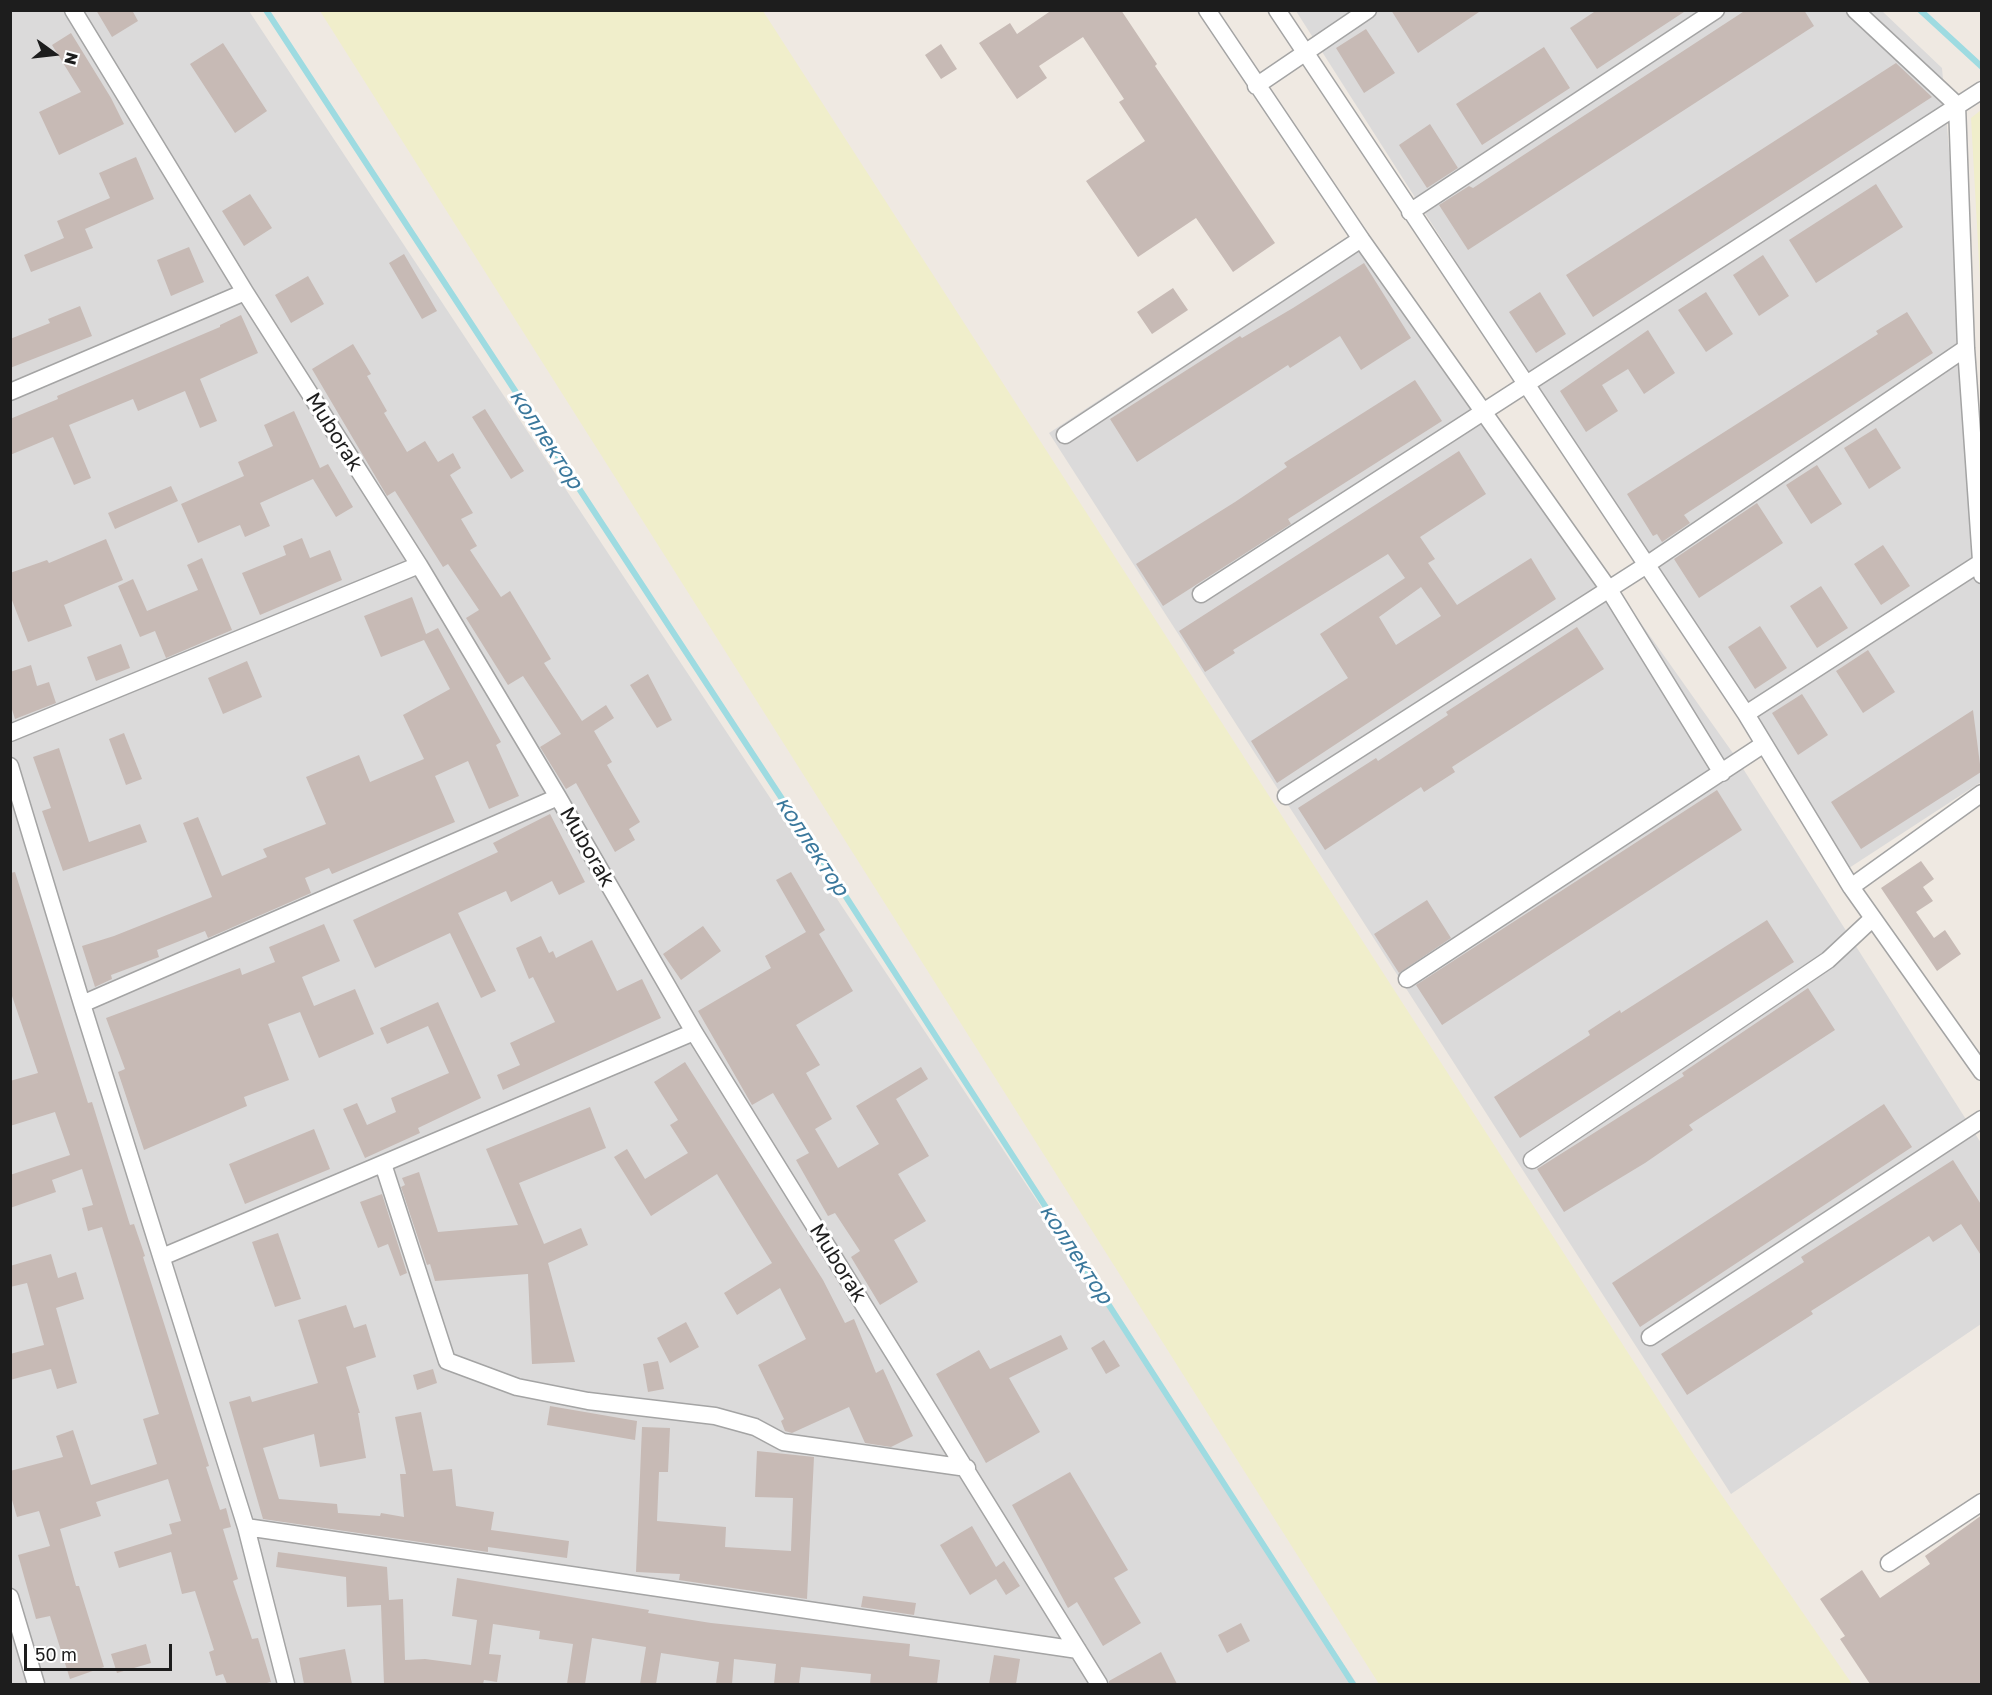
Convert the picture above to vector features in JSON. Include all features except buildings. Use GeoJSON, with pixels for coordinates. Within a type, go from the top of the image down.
{"type":"FeatureCollection","features":[{"type":"Feature","properties":{"kind":"street","name":"Muborak"},"geometry":{"type":"LineString","coordinates":[[73,10],[245,292],[418,565],[558,797],[694,1032],[967,1468],[1099,1684]]}},
{"type":"Feature","properties":{"kind":"street"},"geometry":{"type":"LineString","coordinates":[[1207,10],[1256,86],[1361,238],[1608,588],[1722,773]]}},
{"type":"Feature","properties":{"kind":"street"},"geometry":{"type":"LineString","coordinates":[[1277,10],[1645,566],[1746,714],[1851,888],[1982,1072]]}},
{"type":"Feature","properties":{"kind":"street"},"geometry":{"type":"LineString","coordinates":[[1256,86],[1368,10]]}},
{"type":"Feature","properties":{"kind":"street"},"geometry":{"type":"LineString","coordinates":[[1410,212],[1716,10]]}},
{"type":"Feature","properties":{"kind":"street"},"geometry":{"type":"LineString","coordinates":[[1746,714],[1981,569],[1966,348],[1957,105],[1855,10]]}},
{"type":"Feature","properties":{"kind":"street"},"geometry":{"type":"LineString","coordinates":[[1201,594],[1982,90]]}},
{"type":"Feature","properties":{"kind":"street"},"geometry":{"type":"LineString","coordinates":[[1065,435],[1361,238]]}},
{"type":"Feature","properties":{"kind":"street"},"geometry":{"type":"LineString","coordinates":[[10,392],[245,292]]}},
{"type":"Feature","properties":{"kind":"street"},"geometry":{"type":"LineString","coordinates":[[1286,796],[1645,566],[1966,348]]}},
{"type":"Feature","properties":{"kind":"street"},"geometry":{"type":"LineString","coordinates":[[10,734],[418,565]]}},
{"type":"Feature","properties":{"kind":"street"},"geometry":{"type":"LineString","coordinates":[[1407,979],[1764,744]]}},
{"type":"Feature","properties":{"kind":"street"},"geometry":{"type":"LineString","coordinates":[[10,766],[82,1005],[246,1527],[286,1684]]}},
{"type":"Feature","properties":{"kind":"street"},"geometry":{"type":"LineString","coordinates":[[1851,888],[1982,793]]}},
{"type":"Feature","properties":{"kind":"street"},"geometry":{"type":"LineString","coordinates":[[82,1005],[558,797]]}},
{"type":"Feature","properties":{"kind":"street"},"geometry":{"type":"LineString","coordinates":[[1532,1160],[1828,960],[1873,918]]}},
{"type":"Feature","properties":{"kind":"street"},"geometry":{"type":"LineString","coordinates":[[162,1257],[694,1032]]}},
{"type":"Feature","properties":{"kind":"street"},"geometry":{"type":"LineString","coordinates":[[1650,1337],[1982,1119]]}},
{"type":"Feature","properties":{"kind":"street"},"geometry":{"type":"LineString","coordinates":[[383,1164],[447,1361],[517,1387],[588,1401],[716,1416],[755,1427],[783,1442],[967,1468]]}},
{"type":"Feature","properties":{"kind":"street"},"geometry":{"type":"LineString","coordinates":[[1889,1563],[1982,1502]]}},
{"type":"Feature","properties":{"kind":"street"},"geometry":{"type":"LineString","coordinates":[[246,1527],[1078,1650]]}},
{"type":"Feature","properties":{"kind":"street"},"geometry":{"type":"LineString","coordinates":[[10,1597],[36,1684]]}},
{"type":"Feature","properties":{"kind":"shaded area"},"geometry":{"type":"Polygon","coordinates":[[[11,11],[249,11],[1357,1684],[11,1684],[11,11]]]}},
{"type":"Feature","properties":{"kind":"shaded area"},"geometry":{"type":"Polygon","coordinates":[[[320,11],[763,11],[1692,1452],[1852,1684],[1379,1684],[320,11]]]}},
{"type":"Feature","properties":{"kind":"shaded area"},"geometry":{"type":"Polygon","coordinates":[[[1296,11],[1882,11],[1942,68],[1966,348],[1981,491],[1981,782],[1849,868],[1764,744],[1296,11]]]}},
{"type":"Feature","properties":{"kind":"shaded area"},"geometry":{"type":"Polygon","coordinates":[[[1981,110],[1981,297],[1971,118],[1981,110]]]}},
{"type":"Feature","properties":{"kind":"shaded area"},"geometry":{"type":"Polygon","coordinates":[[[1361,228],[1735,756],[1981,1143],[1981,1324],[1731,1494],[1049,433],[1361,228]]]}},
{"type":"Feature","properties":{"kind":"waterway","name":"коллектор"},"geometry":{"type":"LineString","coordinates":[[266,10],[839,886],[1353,1684]]}},
{"type":"Feature","properties":{"kind":"waterway"},"geometry":{"type":"LineString","coordinates":[[1920,10],[1982,67]]}}]}
